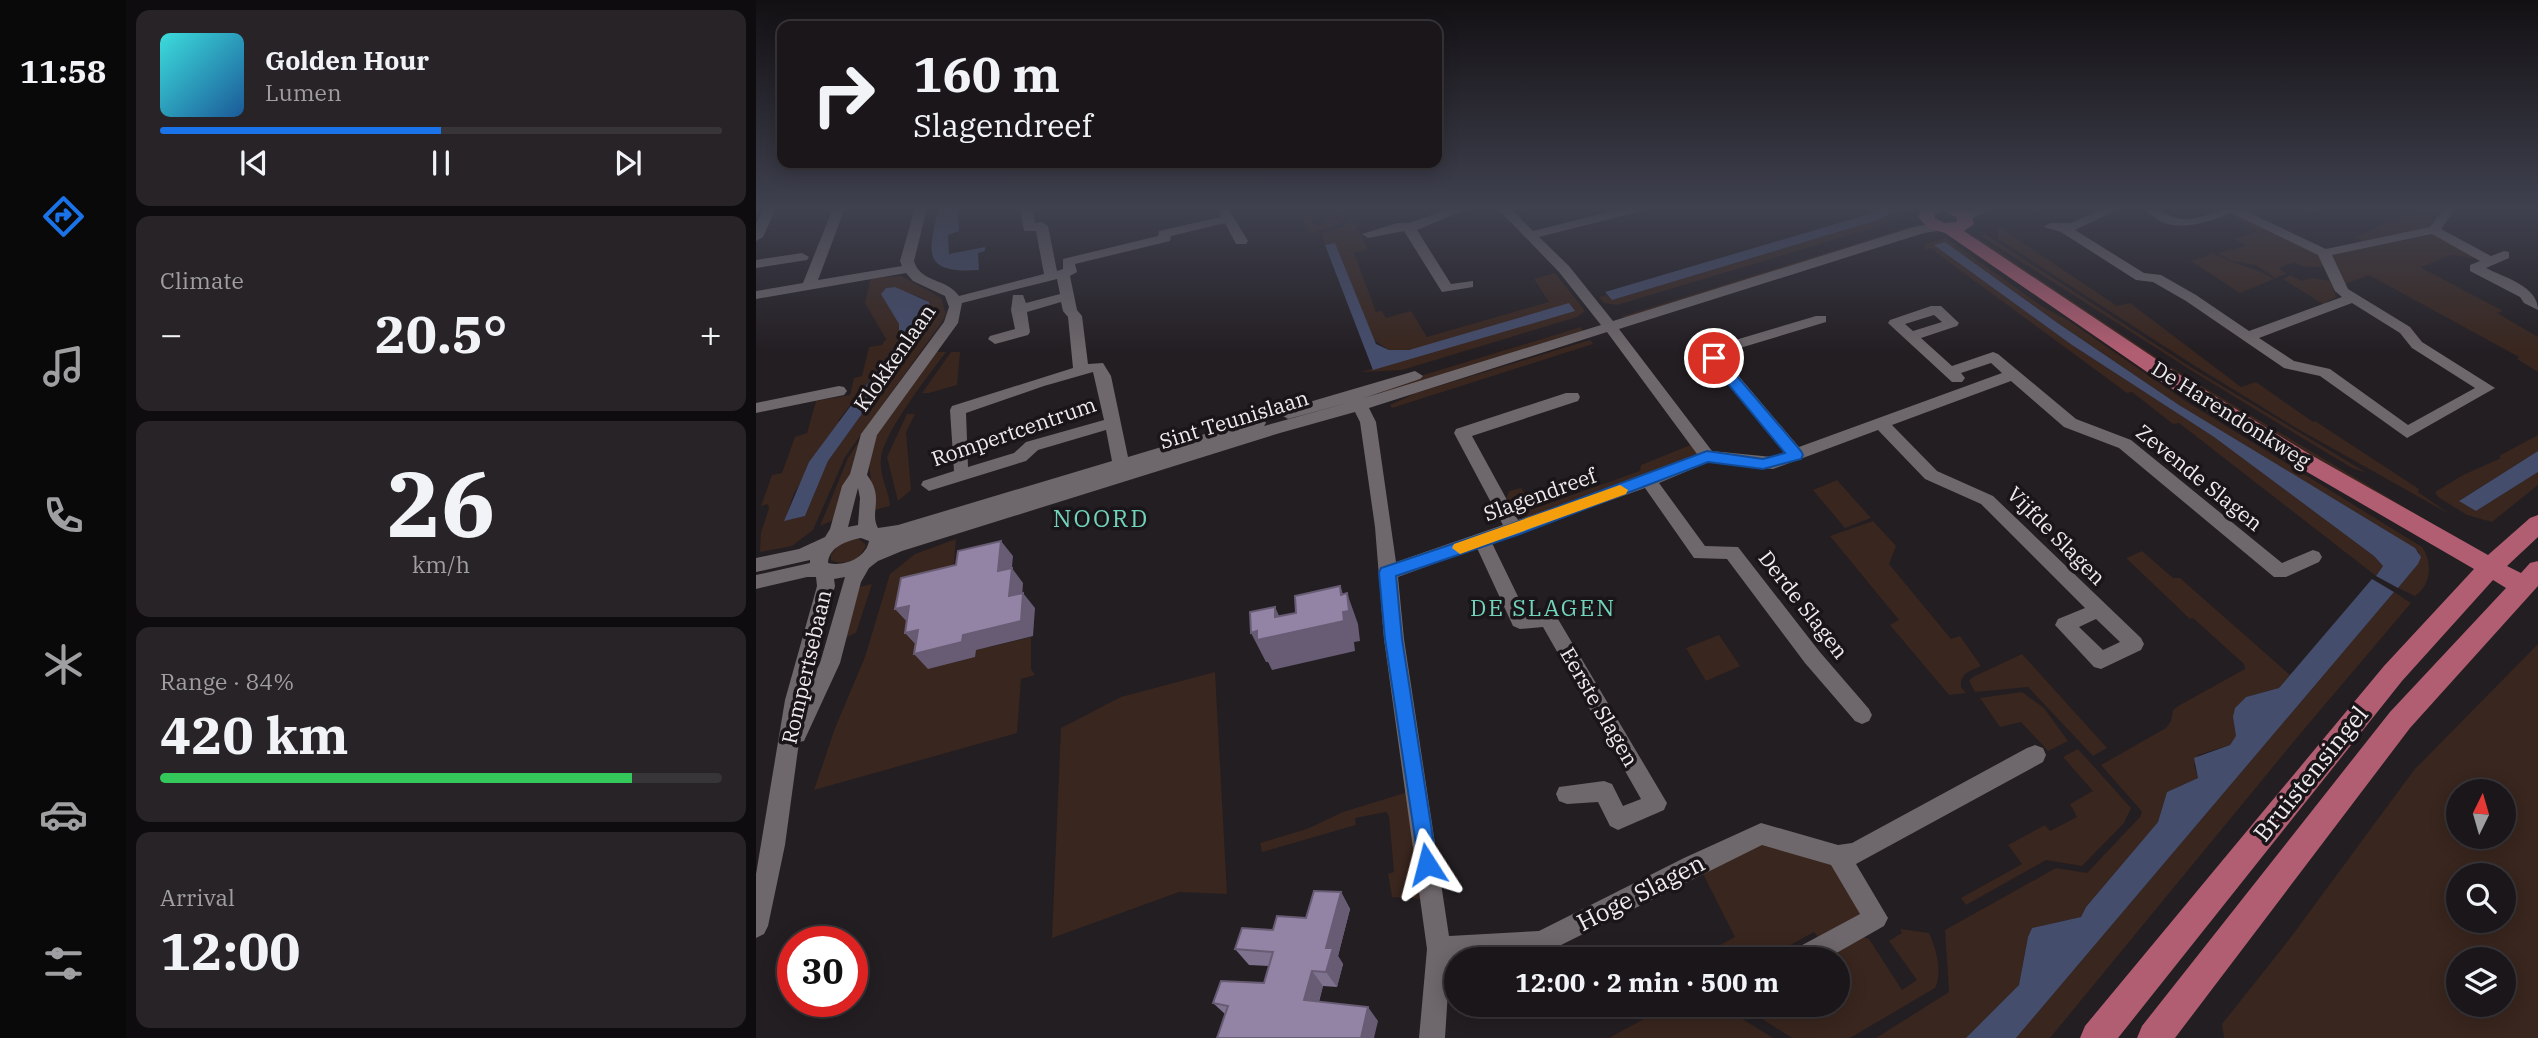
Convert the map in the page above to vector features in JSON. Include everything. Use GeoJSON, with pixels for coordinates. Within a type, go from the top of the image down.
{"type":"FeatureCollection","features":[{"type":"Feature","properties":{"kind":"main road","name":"De Harendonkweg"},"geometry":{"type":"LineString","coordinates":[[2008,256],[2186,372],[2494,562],[2534,581]]}},
{"type":"Feature","properties":{"kind":"main road","name":"Bruistensingel"},"geometry":{"type":"LineString","coordinates":[[2097,1038],[2370,701],[2451,606],[2494,562],[2538,524]]}},
{"type":"Feature","properties":{"kind":"main road","name":"Bruistensingel"},"geometry":{"type":"LineString","coordinates":[[2154,1038],[2400,720],[2534,581]]}},
{"type":"Feature","properties":{"kind":"street"},"geometry":{"type":"LineString","coordinates":[[809,286],[820,256]]}},
{"type":"Feature","properties":{"kind":"street"},"geometry":{"type":"LineString","coordinates":[[756,295],[908,269],[908,256]]}},
{"type":"Feature","properties":{"kind":"street"},"geometry":{"type":"LineString","coordinates":[[1052,256],[1070,311],[1075,316],[1081,357],[1080,372]]}},
{"type":"Feature","properties":{"kind":"street"},"geometry":{"type":"LineString","coordinates":[[954,301],[1070,272],[1068,262],[1091,256]]}},
{"type":"Feature","properties":{"kind":"street"},"geometry":{"type":"LineString","coordinates":[[1428,256],[1447,289],[1468,284]]}},
{"type":"Feature","properties":{"kind":"street"},"geometry":{"type":"LineString","coordinates":[[1550,256],[1607,322],[1707,456],[1763,464],[1796,455],[2012,375]]}},
{"type":"Feature","properties":{"kind":"street","name":"Sint Teunislaan"},"geometry":{"type":"LineString","coordinates":[[829,544],[854,532],[898,532],[1277,428],[1357,400],[1607,322],[1829,256]]}},
{"type":"Feature","properties":{"kind":"street"},"geometry":{"type":"LineString","coordinates":[[2106,256],[2141,277],[2156,278],[2249,336],[2289,365],[2325,372],[2413,437],[2487,388],[2417,345],[2405,330],[2342,291],[2326,256]]}},
{"type":"Feature","properties":{"kind":"street"},"geometry":{"type":"LineString","coordinates":[[2482,256],[2490,261]]}},
{"type":"Feature","properties":{"kind":"street"},"geometry":{"type":"LineString","coordinates":[[2501,256],[2475,268],[2526,294],[2529,300],[2538,306]]}},
{"type":"Feature","properties":{"kind":"street"},"geometry":{"type":"LineString","coordinates":[[756,264],[802,257]]}},
{"type":"Feature","properties":{"kind":"street","name":"Klokkenlaan"},"geometry":{"type":"LineString","coordinates":[[829,544],[839,530],[850,486],[858,476],[869,434],[950,323],[956,307],[945,289],[920,279],[908,269]]}},
{"type":"Feature","properties":{"kind":"street"},"geometry":{"type":"LineString","coordinates":[[995,339],[1023,332],[1018,304],[1067,296]]}},
{"type":"Feature","properties":{"kind":"street"},"geometry":{"type":"LineString","coordinates":[[2249,336],[2353,298]]}},
{"type":"Feature","properties":{"kind":"street"},"geometry":{"type":"LineString","coordinates":[[1796,455],[1710,352],[1821,319]]}},
{"type":"Feature","properties":{"kind":"street"},"geometry":{"type":"LineString","coordinates":[[1910,337],[1970,389]]}},
{"type":"Feature","properties":{"kind":"street","name":"Zevende Slagen"},"geometry":{"type":"LineString","coordinates":[[1949,372],[1993,357],[2070,424],[2125,444],[2280,572],[2313,557]]}},
{"type":"Feature","properties":{"kind":"street","name":"Rompertcentrum"},"geometry":{"type":"LineString","coordinates":[[960,468],[958,410],[1039,382],[1098,366],[1122,472]]}},
{"type":"Feature","properties":{"kind":"street"},"geometry":{"type":"LineString","coordinates":[[756,408],[839,391]]}},
{"type":"Feature","properties":{"kind":"street"},"geometry":{"type":"LineString","coordinates":[[1514,529],[1462,433],[1572,397]]}},
{"type":"Feature","properties":{"kind":"street"},"geometry":{"type":"LineString","coordinates":[[1357,400],[1368,422],[1384,533],[1394,639],[1439,949],[1432,1038]]}},
{"type":"Feature","properties":{"kind":"street","name":"Rompertcentrum"},"geometry":{"type":"LineString","coordinates":[[929,485],[1020,457],[1032,446],[1113,423]]}},
{"type":"Feature","properties":{"kind":"street","name":"Vijfde Slagen"},"geometry":{"type":"LineString","coordinates":[[1881,423],[1931,475],[1987,500],[2134,643],[2101,661],[2058,629],[2098,610]]}},
{"type":"Feature","properties":{"kind":"street","name":"Slagendreef"},"geometry":{"type":"LineString","coordinates":[[1387,573],[1514,529],[1707,456]]}},
{"type":"Feature","properties":{"kind":"street","name":"Sint Teunislaan"},"geometry":{"type":"LineString","coordinates":[[824,570],[843,571],[896,546],[1122,472]]}},
{"type":"Feature","properties":{"kind":"street"},"geometry":{"type":"LineString","coordinates":[[858,476],[866,483],[870,499],[866,521],[873,534]]}},
{"type":"Feature","properties":{"kind":"street","name":"Derde Slagen"},"geometry":{"type":"LineString","coordinates":[[1648,480],[1700,553],[1732,552],[1812,657],[1862,715]]}},
{"type":"Feature","properties":{"kind":"street","name":"Rompertsebaan"},"geometry":{"type":"LineString","coordinates":[[785,764],[830,663],[852,581],[878,544],[873,534]]}},
{"type":"Feature","properties":{"kind":"street","name":"Eerste Slagen"},"geometry":{"type":"LineString","coordinates":[[1482,540],[1520,621],[1548,619],[1656,803],[1618,819],[1604,792],[1567,794]]}},
{"type":"Feature","properties":{"kind":"street"},"geometry":{"type":"LineString","coordinates":[[756,565],[801,556],[829,544]]}},
{"type":"Feature","properties":{"kind":"street","name":"Rompertsebaan"},"geometry":{"type":"LineString","coordinates":[[756,926],[774,845],[795,700],[826,586],[827,574],[818,559],[829,544]]}},
{"type":"Feature","properties":{"kind":"street"},"geometry":{"type":"LineString","coordinates":[[756,582],[807,570],[824,570]]}},
{"type":"Feature","properties":{"kind":"street"},"geometry":{"type":"LineString","coordinates":[[1824,947],[1876,918],[1838,856],[1855,853],[2035,755]]}},
{"type":"Feature","properties":{"kind":"street","name":"Hoge Slagen"},"geometry":{"type":"LineString","coordinates":[[1439,949],[1541,943],[1761,834],[1838,856]]}},
{"type":"Feature","properties":{"kind":"shaded area"},"geometry":{"type":"Polygon","coordinates":[[[1340,256],[1355,256],[1376,312],[1382,311],[1386,318],[1411,311],[1427,337],[1549,302],[1534,279],[1555,273],[1585,311],[1577,317],[1402,370],[1361,372],[1574,310],[1409,350],[1389,350],[1374,340],[1340,256]]]}},
{"type":"Feature","properties":{"kind":"shaded area"},"geometry":{"type":"Polygon","coordinates":[[[1757,256],[1778,256],[1617,305],[1604,303],[1599,297],[1607,295],[1612,300],[1757,256]]]}},
{"type":"Feature","properties":{"kind":"shaded area"},"geometry":{"type":"Polygon","coordinates":[[[1814,256],[1826,256],[1629,317],[1620,317],[1814,256]]]}},
{"type":"Feature","properties":{"kind":"shaded area"},"geometry":{"type":"Polygon","coordinates":[[[1941,256],[1951,256],[2072,345],[2214,437],[2374,556],[2383,566],[2376,576],[2179,423],[2173,424],[2132,392],[2127,393],[1941,256]]]}},
{"type":"Feature","properties":{"kind":"shaded area"},"geometry":{"type":"Polygon","coordinates":[[[1965,256],[1972,256],[2187,402],[2422,547],[2428,560],[2429,573],[2420,592],[2415,596],[2398,588],[2418,564],[2419,552],[2414,548],[2179,405],[1965,256]]]}},
{"type":"Feature","properties":{"kind":"shaded area"},"geometry":{"type":"Polygon","coordinates":[[[1999,256],[2006,256],[2180,373],[2458,539],[2278,441],[1999,256]]]}},
{"type":"Feature","properties":{"kind":"shaded area"},"geometry":{"type":"Polygon","coordinates":[[[2013,256],[2020,256],[2192,368],[2367,473],[2352,468],[2189,369],[2013,256]]]}},
{"type":"Feature","properties":{"kind":"shaded area"},"geometry":{"type":"Polygon","coordinates":[[[2025,256],[2043,256],[2117,306],[2130,303],[2241,387],[2256,382],[2313,422],[2419,489],[2418,492],[2451,515],[2298,429],[2025,256]]]}},
{"type":"Feature","properties":{"kind":"shaded area"},"geometry":{"type":"Polygon","coordinates":[[[2204,256],[2220,256],[2274,279],[2240,293],[2191,261],[2204,256]]]}},
{"type":"Feature","properties":{"kind":"shaded area"},"geometry":{"type":"Polygon","coordinates":[[[2223,256],[2319,256],[2324,267],[2301,266],[2294,262],[2279,268],[2286,274],[2275,278],[2256,265],[2232,261],[2223,256]]]}},
{"type":"Feature","properties":{"kind":"shaded area"},"geometry":{"type":"Polygon","coordinates":[[[2332,256],[2449,256],[2420,267],[2503,311],[2497,313],[2538,337],[2538,372],[2517,359],[2519,357],[2369,275],[2342,285],[2332,256]]]}},
{"type":"Feature","properties":{"kind":"shaded area"},"geometry":{"type":"Polygon","coordinates":[[[2290,275],[2301,281],[2311,278],[2330,281],[2336,297],[2323,304],[2283,279],[2290,275]]]}},
{"type":"Feature","properties":{"kind":"shaded area"},"geometry":{"type":"Polygon","coordinates":[[[901,276],[941,298],[946,314],[845,457],[813,530],[792,546],[760,552],[761,533],[769,508],[768,504],[761,506],[772,475],[782,473],[795,437],[807,433],[816,401],[850,395],[854,378],[862,376],[869,347],[882,345],[886,339],[865,303],[871,278],[901,276]],[[892,287],[886,288],[882,294],[899,324],[899,341],[838,421],[841,421],[794,493],[785,520],[805,516],[828,461],[931,318],[932,312],[925,299],[892,287]]]}},
{"type":"Feature","properties":{"kind":"shaded area"},"geometry":{"type":"Polygon","coordinates":[[[1581,327],[1584,332],[1385,394],[1381,388],[1581,327]]]}},
{"type":"Feature","properties":{"kind":"shaded area"},"geometry":{"type":"Polygon","coordinates":[[[1590,340],[1593,344],[1392,408],[1390,405],[1416,393],[1590,340]]]}},
{"type":"Feature","properties":{"kind":"shaded area"},"geometry":{"type":"Polygon","coordinates":[[[933,352],[946,352],[908,404],[884,448],[881,471],[890,506],[874,510],[869,462],[872,443],[895,402],[933,352]]]}},
{"type":"Feature","properties":{"kind":"shaded area"},"geometry":{"type":"Polygon","coordinates":[[[951,352],[960,352],[957,385],[922,393],[951,352]]]}},
{"type":"Feature","properties":{"kind":"shaded area"},"geometry":{"type":"Polygon","coordinates":[[[907,414],[915,414],[906,432],[911,490],[898,501],[887,457],[907,414]]]}},
{"type":"Feature","properties":{"kind":"shaded area"},"geometry":{"type":"Polygon","coordinates":[[[864,433],[854,458],[838,518],[820,526],[848,458],[864,433]]]}},
{"type":"Feature","properties":{"kind":"shaded area"},"geometry":{"type":"Polygon","coordinates":[[[2538,435],[2538,451],[2460,500],[2476,511],[2538,472],[2538,485],[2492,522],[2467,515],[2438,497],[2435,492],[2463,475],[2501,458],[2499,456],[2538,435]]]}},
{"type":"Feature","properties":{"kind":"shaded area"},"geometry":{"type":"Polygon","coordinates":[[[1693,444],[1698,451],[1697,458],[1530,519],[1517,516],[1506,500],[1509,491],[1521,488],[1533,509],[1640,471],[1641,465],[1693,444]]]}},
{"type":"Feature","properties":{"kind":"shaded area"},"geometry":{"type":"Polygon","coordinates":[[[1837,480],[1871,518],[1845,528],[1813,490],[1837,480]]]}},
{"type":"Feature","properties":{"kind":"shaded area"},"geometry":{"type":"Polygon","coordinates":[[[1873,521],[1896,546],[1889,564],[1951,639],[1960,636],[1981,666],[1966,673],[1962,679],[1961,687],[1966,693],[1949,695],[1890,625],[1899,620],[1830,536],[1873,521]]]}},
{"type":"Feature","properties":{"kind":"shaded area"},"geometry":{"type":"Polygon","coordinates":[[[859,539],[866,545],[857,558],[842,563],[831,560],[833,551],[840,545],[859,539]]]}},
{"type":"Feature","properties":{"kind":"shaded area"},"geometry":{"type":"Polygon","coordinates":[[[956,539],[952,585],[977,646],[990,647],[1031,637],[1031,669],[1035,675],[1021,679],[1017,733],[814,790],[835,728],[865,657],[890,574],[915,554],[956,539]]]}},
{"type":"Feature","properties":{"kind":"shaded area"},"geometry":{"type":"Polygon","coordinates":[[[2142,551],[2173,578],[2180,578],[2290,675],[2279,688],[2246,697],[2235,708],[2237,736],[2230,745],[2198,755],[2194,765],[2198,778],[2167,792],[2158,822],[2086,907],[2081,917],[2032,928],[2019,985],[1966,1038],[1876,1038],[1949,992],[1945,930],[2056,868],[2087,873],[2140,817],[2142,812],[2101,765],[2166,728],[2171,721],[2173,710],[2180,705],[2245,669],[2244,664],[2193,618],[2190,619],[2126,558],[2142,551]]]}},
{"type":"Feature","properties":{"kind":"shaded area"},"geometry":{"type":"Polygon","coordinates":[[[872,584],[856,633],[842,639],[854,588],[872,584]]]}},
{"type":"Feature","properties":{"kind":"shaded area"},"geometry":{"type":"Polygon","coordinates":[[[2394,592],[2411,603],[2050,1038],[2016,1038],[2394,592]]]}},
{"type":"Feature","properties":{"kind":"shaded area"},"geometry":{"type":"Polygon","coordinates":[[[1719,635],[1740,666],[1706,681],[1686,648],[1719,635]]]}},
{"type":"Feature","properties":{"kind":"shaded area"},"geometry":{"type":"Polygon","coordinates":[[[2538,644],[2538,1038],[2224,1038],[2222,1024],[2288,941],[2414,770],[2538,644]]]}},
{"type":"Feature","properties":{"kind":"shaded area"},"geometry":{"type":"Polygon","coordinates":[[[2022,654],[2107,748],[2093,756],[2028,687],[1975,692],[1969,681],[1973,677],[2022,654]]]}},
{"type":"Feature","properties":{"kind":"shaded area"},"geometry":{"type":"Polygon","coordinates":[[[1215,672],[1227,894],[1179,892],[1052,938],[1061,728],[1121,697],[1215,672]]]}},
{"type":"Feature","properties":{"kind":"shaded area"},"geometry":{"type":"Polygon","coordinates":[[[2022,692],[2044,708],[2068,741],[2048,751],[2021,722],[2000,727],[1980,698],[2022,692]]]}},
{"type":"Feature","properties":{"kind":"shaded area"},"geometry":{"type":"Polygon","coordinates":[[[2078,749],[2131,808],[2124,823],[2082,866],[2046,860],[1966,905],[1961,898],[2022,864],[2008,845],[2045,825],[2050,831],[2077,817],[2070,804],[2093,791],[2063,757],[2078,749]]]}},
{"type":"Feature","properties":{"kind":"shaded area"},"geometry":{"type":"Polygon","coordinates":[[[1408,792],[1422,899],[1392,897],[1388,874],[1394,872],[1389,816],[1386,812],[1355,818],[1356,825],[1262,852],[1260,843],[1307,829],[1343,812],[1408,792]]]}},
{"type":"Feature","properties":{"kind":"shaded area"},"geometry":{"type":"Polygon","coordinates":[[[1756,842],[1838,864],[1868,915],[1823,944],[1814,932],[1787,947],[1716,947],[1735,937],[1702,872],[1756,842]]]}},
{"type":"Feature","properties":{"kind":"shaded area"},"geometry":{"type":"Polygon","coordinates":[[[1900,929],[1929,933],[1938,968],[1935,988],[1850,1038],[1792,1038],[1759,1017],[1850,1017],[1850,947],[1846,947],[1864,937],[1869,939],[1902,990],[1917,980],[1889,941],[1902,933],[1900,929]]]}},
{"type":"Feature","properties":{"kind":"shaded area"},"geometry":{"type":"Polygon","coordinates":[[[1647,1017],[1739,1017],[1773,1038],[1609,1038],[1647,1017]]]}},
{"type":"Feature","properties":{"kind":"water"},"geometry":{"type":"Polygon","coordinates":[[[978,256],[979,270],[947,268],[938,264],[933,257],[978,256]]]}},
{"type":"Feature","properties":{"kind":"water"},"geometry":{"type":"Polygon","coordinates":[[[1329,256],[1340,256],[1376,344],[1389,350],[1409,350],[1569,303],[1575,311],[1373,370],[1329,256]]]}},
{"type":"Feature","properties":{"kind":"water"},"geometry":{"type":"Polygon","coordinates":[[[1725,256],[1757,256],[1612,300],[1605,292],[1725,256]]]}},
{"type":"Feature","properties":{"kind":"water"},"geometry":{"type":"Polygon","coordinates":[[[1950,256],[1965,256],[2179,405],[2415,548],[2421,557],[2418,564],[2398,588],[2376,576],[2383,566],[2374,556],[2214,437],[2072,345],[1950,256]]]}},
{"type":"Feature","properties":{"kind":"water"},"geometry":{"type":"Polygon","coordinates":[[[895,287],[929,302],[931,318],[828,461],[805,516],[784,521],[809,462],[899,341],[899,324],[881,294],[886,288],[895,287]]]}},
{"type":"Feature","properties":{"kind":"water"},"geometry":{"type":"Polygon","coordinates":[[[2538,451],[2538,472],[2476,511],[2459,501],[2538,451]]]}},
{"type":"Feature","properties":{"kind":"water"},"geometry":{"type":"Polygon","coordinates":[[[2372,579],[2394,592],[2016,1038],[1966,1038],[2019,985],[2032,928],[2081,917],[2086,907],[2158,822],[2167,792],[2198,778],[2194,758],[2230,745],[2236,736],[2233,717],[2235,708],[2246,697],[2279,688],[2372,579]]]}},
{"type":"Feature","properties":{"kind":"building"},"geometry":{"type":"Polygon","coordinates":[[[1001,541],[998,571],[1012,568],[1009,596],[1023,593],[1021,621],[963,635],[962,642],[914,654],[918,630],[905,633],[909,606],[895,609],[901,578],[956,565],[958,551],[1001,541]]]}},
{"type":"Feature","properties":{"kind":"building"},"geometry":{"type":"Polygon","coordinates":[[[1340,586],[1341,595],[1347,593],[1349,611],[1343,612],[1344,621],[1257,640],[1257,631],[1251,633],[1250,612],[1275,607],[1275,617],[1296,613],[1295,596],[1340,586]]]}},
{"type":"Feature","properties":{"kind":"building"},"geometry":{"type":"Polygon","coordinates":[[[1314,891],[1341,892],[1326,948],[1333,948],[1326,972],[1312,971],[1304,1000],[1368,1007],[1361,1038],[1217,1038],[1228,1006],[1213,1003],[1221,981],[1264,983],[1273,952],[1235,949],[1242,928],[1273,930],[1277,916],[1306,918],[1314,891]]]}},
{"type":"Feature","properties":{"kind":"slow traffic"},"geometry":{"type":"LineString","coordinates":[[1460,548],[1620,490]]}},
{"type":"Feature","properties":{"kind":"district","name":"NOORD"},"geometry":{"type":"Point","coordinates":[1101,519]}},
{"type":"Feature","properties":{"kind":"district","name":"DE SLAGEN"},"geometry":{"type":"Point","coordinates":[1543,608]}},
{"type":"Feature","properties":{"kind":"route"},"geometry":{"type":"LineString","coordinates":[[1427,864],[1413,778],[1387,573],[1684,468],[1707,456],[1763,464],[1796,455],[1714,358]]}}]}
